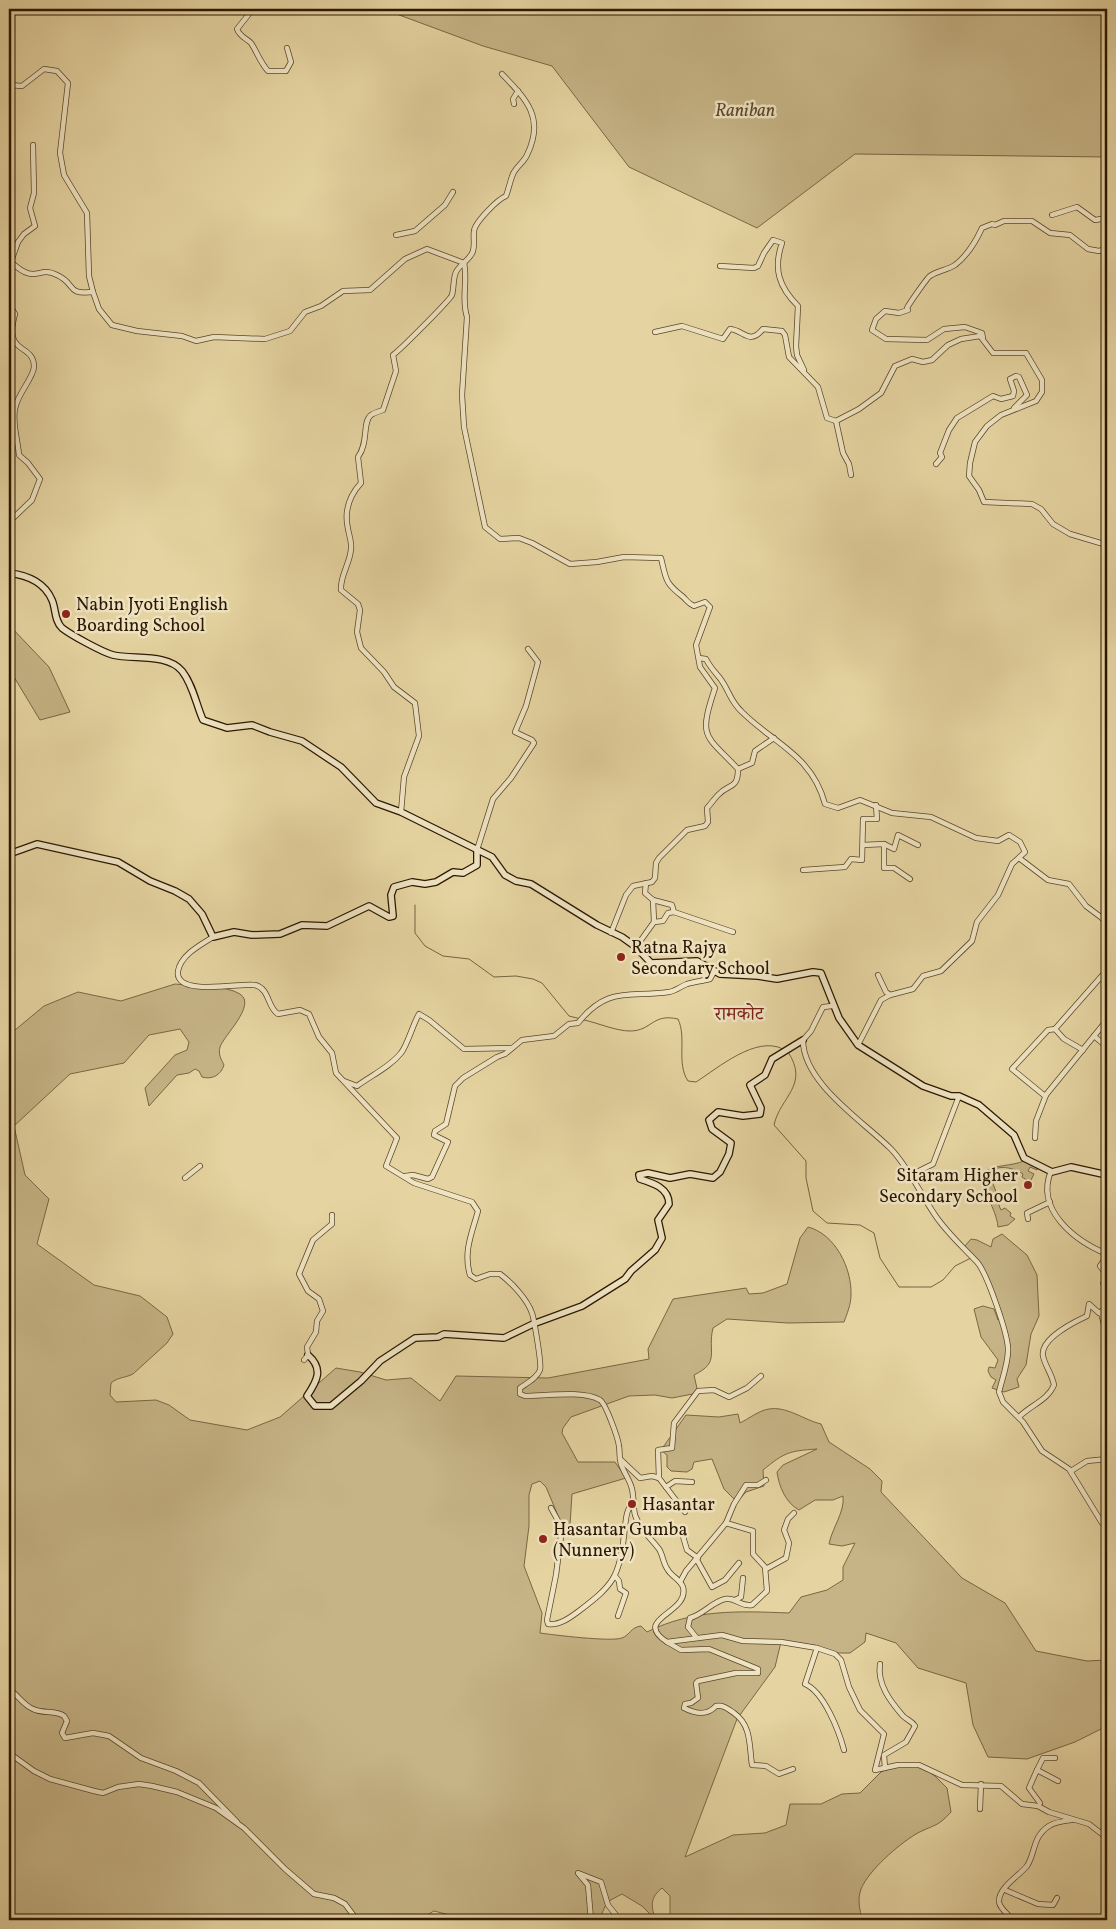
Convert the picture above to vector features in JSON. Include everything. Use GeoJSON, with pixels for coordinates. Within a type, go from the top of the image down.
{"type":"FeatureCollection","features":[{"type":"Feature","properties":{"kind":"street"},"geometry":{"type":"LineString","coordinates":[[252,9],[237,30],[252,45],[262,64],[268,70],[286,71],[290,67],[291,62],[287,48]]}},
{"type":"Feature","properties":{"kind":"street"},"geometry":{"type":"LineString","coordinates":[[9,85],[22,86],[44,69],[57,71],[68,83],[60,154],[64,175],[87,213],[89,276],[93,292],[99,308],[112,324],[138,331],[182,336],[196,341],[214,337],[265,339],[290,331],[305,312],[321,306],[343,291],[370,290],[400,262],[427,249],[464,263]]}},
{"type":"Feature","properties":{"kind":"street"},"geometry":{"type":"LineString","coordinates":[[401,812],[404,777],[419,736],[415,702],[394,687],[384,672],[361,648],[357,632],[360,610],[358,604],[341,590],[341,580],[352,548],[346,524],[347,508],[352,493],[362,483],[358,457],[364,448],[365,426],[371,415],[383,410],[390,394],[396,371],[393,355],[407,345],[419,329],[452,296],[456,272],[473,253],[474,230],[478,220],[491,210],[498,198],[506,196],[514,173],[527,154],[533,138],[535,130],[528,104],[518,90],[502,74]]}},
{"type":"Feature","properties":{"kind":"street"},"geometry":{"type":"LineString","coordinates":[[514,104],[513,99],[518,90]]}},
{"type":"Feature","properties":{"kind":"street"},"geometry":{"type":"LineString","coordinates":[[9,268],[18,242],[24,234],[35,226],[30,208],[34,193],[33,146]]}},
{"type":"Feature","properties":{"kind":"street"},"geometry":{"type":"LineString","coordinates":[[396,235],[416,231],[445,205],[453,192]]}},
{"type":"Feature","properties":{"kind":"street"},"geometry":{"type":"LineString","coordinates":[[1052,215],[1077,207],[1095,220],[1107,218]]}},
{"type":"Feature","properties":{"kind":"street"},"geometry":{"type":"LineString","coordinates":[[1107,248],[1099,251],[1088,249],[1070,235],[1050,233],[1032,221],[1004,221],[995,225],[992,224],[982,228],[975,244],[954,265],[928,278],[909,304],[908,310],[899,313],[885,311],[876,319],[872,330],[886,339],[927,340],[944,329],[966,328],[982,333],[983,338],[993,353],[1026,352],[1042,380],[1042,392],[1036,401],[1014,409],[987,426],[975,442],[970,463],[970,476],[984,502],[1032,504],[1041,509],[1053,524],[1070,534],[1107,545]]}},
{"type":"Feature","properties":{"kind":"street"},"geometry":{"type":"LineString","coordinates":[[720,266],[754,268],[758,266],[764,252],[773,240],[782,243],[777,260],[777,274],[784,290],[798,306],[797,356],[805,371],[818,387],[827,418],[836,421],[859,410],[880,393],[895,366],[912,359],[923,362],[932,360],[948,345],[961,339],[980,336],[983,338]]}},
{"type":"Feature","properties":{"kind":"street"},"geometry":{"type":"LineString","coordinates":[[11,262],[32,276],[47,272],[58,275],[67,281],[72,290],[78,293],[93,292]]}},
{"type":"Feature","properties":{"kind":"street"},"geometry":{"type":"LineString","coordinates":[[464,263],[466,277],[464,308],[467,316],[462,395],[464,427],[485,527],[500,539],[519,538],[526,540],[570,564],[624,557],[660,558],[669,586],[683,596],[687,603],[694,606],[705,602],[710,608],[696,645],[700,667],[715,688],[706,726],[708,738],[738,769]]}},
{"type":"Feature","properties":{"kind":"street"},"geometry":{"type":"LineString","coordinates":[[9,304],[15,314],[11,334],[15,344],[24,349],[32,359],[34,367],[30,379],[22,388],[14,409],[19,456],[28,463],[40,480],[32,500],[9,522]]}},
{"type":"Feature","properties":{"kind":"street"},"geometry":{"type":"LineString","coordinates":[[655,332],[682,326],[724,339],[730,329],[747,337],[754,336],[763,329],[777,329],[785,335],[789,358],[805,371]]}},
{"type":"Feature","properties":{"kind":"street"},"geometry":{"type":"LineString","coordinates":[[936,464],[942,457],[940,454],[949,430],[957,418],[993,396],[1005,399],[1012,396],[1014,391],[1010,379],[1016,376],[1019,377],[1028,395],[1014,409]]}},
{"type":"Feature","properties":{"kind":"street"},"geometry":{"type":"LineString","coordinates":[[836,421],[843,453],[852,475]]}},
{"type":"Feature","properties":{"kind":"street"},"geometry":{"type":"LineString","coordinates":[[9,573],[26,574],[42,587],[52,599],[56,620],[62,628],[102,651],[131,658],[166,661],[180,669],[193,692],[202,720],[227,728],[252,725],[302,741],[341,768],[376,804],[401,812],[492,857],[505,875],[516,881],[531,884],[636,946],[651,962],[696,961],[714,972],[727,976],[758,976],[777,979],[807,973],[821,973],[832,1006],[858,1045],[924,1086],[951,1096],[959,1096],[979,1105],[1014,1135],[1024,1158],[1051,1171],[1060,1171],[1071,1167],[1107,1175]]}},
{"type":"Feature","properties":{"kind":"street"},"geometry":{"type":"LineString","coordinates":[[528,649],[538,662],[526,706],[515,732],[532,740],[534,743],[511,778],[493,799],[477,850],[476,865],[470,870],[453,872],[436,882],[425,884],[412,882],[394,887],[391,895],[393,916],[389,917],[369,906],[327,926],[302,925],[280,934],[252,935],[234,932],[213,937],[191,950],[178,969],[178,976],[182,982],[202,987],[230,988],[242,984],[254,985],[266,992],[274,1011],[278,1014],[300,1010],[309,1014],[319,1037],[332,1053],[336,1074],[397,1138],[386,1166],[414,1183],[472,1202],[478,1212],[466,1256],[470,1275],[476,1279],[490,1274],[500,1274],[516,1289],[532,1313],[541,1360],[540,1370],[535,1378],[520,1388],[520,1394],[525,1396],[584,1394],[603,1402],[619,1444],[619,1458],[632,1487],[632,1501],[640,1526],[659,1550],[669,1573],[680,1582],[683,1589],[680,1602],[657,1620],[655,1626],[658,1634],[681,1650],[709,1649],[758,1669],[758,1673],[736,1673],[698,1681],[698,1698],[691,1703],[685,1704],[684,1708],[699,1714],[706,1713],[716,1706],[723,1706],[741,1718],[750,1740],[752,1765],[766,1766],[779,1774],[793,1769]]}},
{"type":"Feature","properties":{"kind":"street"},"geometry":{"type":"LineString","coordinates":[[699,658],[706,659],[710,668],[719,676],[731,701],[798,757],[820,785],[825,804],[838,808],[860,800],[892,813],[931,817],[976,838],[998,841],[1008,835],[1020,842],[1024,852],[1012,864],[998,894],[977,922],[972,941],[941,971],[923,976],[913,989],[890,995],[881,1000],[858,1045]]}},
{"type":"Feature","properties":{"kind":"street"},"geometry":{"type":"LineString","coordinates":[[738,769],[752,763],[755,751],[774,738]]}},
{"type":"Feature","properties":{"kind":"street"},"geometry":{"type":"LineString","coordinates":[[611,932],[626,895],[634,886],[655,878],[656,863],[678,837],[687,830],[705,826],[708,822],[707,808],[723,791],[735,784],[738,769]]}},
{"type":"Feature","properties":{"kind":"street"},"geometry":{"type":"LineString","coordinates":[[804,870],[845,867],[851,860],[862,860],[863,820],[877,819],[876,805]]}},
{"type":"Feature","properties":{"kind":"street"},"geometry":{"type":"LineString","coordinates":[[863,845],[884,844],[894,849],[898,835],[918,845]]}},
{"type":"Feature","properties":{"kind":"street"},"geometry":{"type":"LineString","coordinates":[[9,854],[37,844],[118,862],[150,881],[175,890],[189,899],[202,914],[213,937]]}},
{"type":"Feature","properties":{"kind":"street"},"geometry":{"type":"LineString","coordinates":[[884,844],[884,868],[894,868],[910,878]]}},
{"type":"Feature","properties":{"kind":"street"},"geometry":{"type":"LineString","coordinates":[[1019,858],[1048,880],[1069,884],[1086,906],[1102,918],[1107,926]]}},
{"type":"Feature","properties":{"kind":"street"},"geometry":{"type":"LineString","coordinates":[[1107,880],[1104,887],[1107,899]]}},
{"type":"Feature","properties":{"kind":"street"},"geometry":{"type":"LineString","coordinates":[[646,883],[645,893],[653,900],[672,905],[674,912]]}},
{"type":"Feature","properties":{"kind":"street"},"geometry":{"type":"LineString","coordinates":[[636,946],[654,922],[653,900]]}},
{"type":"Feature","properties":{"kind":"street"},"geometry":{"type":"LineString","coordinates":[[1102,918],[1107,906]]}},
{"type":"Feature","properties":{"kind":"street"},"geometry":{"type":"LineString","coordinates":[[654,922],[663,921],[668,913],[674,912],[733,932]]}},
{"type":"Feature","properties":{"kind":"street"},"geometry":{"type":"LineString","coordinates":[[1046,1095],[1012,1069],[1048,1030],[1055,1029],[1107,970]]}},
{"type":"Feature","properties":{"kind":"street"},"geometry":{"type":"LineString","coordinates":[[405,1176],[413,1175],[428,1179],[432,1177],[448,1142],[434,1135],[435,1131],[446,1124],[455,1086],[463,1078],[522,1040],[554,1036],[568,1024],[578,1023],[603,1001],[622,994],[646,995],[671,992],[686,984],[710,979],[714,972]]}},
{"type":"Feature","properties":{"kind":"street"},"geometry":{"type":"LineString","coordinates":[[878,975],[886,992],[890,995]]}},
{"type":"Feature","properties":{"kind":"street"},"geometry":{"type":"LineString","coordinates":[[332,1215],[332,1224],[313,1240],[299,1274],[308,1291],[319,1299],[323,1311],[317,1321],[316,1332],[307,1347],[306,1357],[315,1361],[319,1369],[315,1384],[306,1396],[315,1406],[331,1406],[361,1381],[380,1361],[415,1338],[438,1337],[444,1334],[504,1338],[533,1324],[582,1306],[625,1279],[631,1271],[655,1250],[662,1238],[658,1220],[667,1208],[669,1200],[665,1191],[640,1179],[639,1175],[648,1174],[670,1178],[690,1174],[713,1178],[718,1175],[729,1154],[730,1143],[709,1126],[711,1116],[718,1112],[743,1116],[760,1114],[760,1108],[750,1085],[765,1075],[772,1059],[803,1040],[811,1031],[823,1007],[832,1006]]}},
{"type":"Feature","properties":{"kind":"street"},"geometry":{"type":"LineString","coordinates":[[344,1081],[357,1086],[371,1074],[388,1066],[402,1053],[418,1014],[430,1020],[464,1049],[511,1048]]}},
{"type":"Feature","properties":{"kind":"street"},"geometry":{"type":"LineString","coordinates":[[1035,1138],[1036,1121],[1046,1095],[1107,1020]]}},
{"type":"Feature","properties":{"kind":"street"},"geometry":{"type":"LineString","coordinates":[[1055,1029],[1064,1039],[1083,1050]]}},
{"type":"Feature","properties":{"kind":"street"},"geometry":{"type":"LineString","coordinates":[[1094,1036],[1107,1046]]}},
{"type":"Feature","properties":{"kind":"street"},"geometry":{"type":"LineString","coordinates":[[803,1040],[805,1058],[817,1077],[848,1111],[891,1150],[911,1175],[934,1213],[954,1240],[968,1252],[985,1274],[1008,1348],[999,1392],[1003,1402],[1020,1417],[1046,1455],[1057,1460],[1070,1471],[1102,1523],[1107,1525]]}},
{"type":"Feature","properties":{"kind":"street"},"geometry":{"type":"LineString","coordinates":[[911,1175],[933,1164],[959,1096]]}},
{"type":"Feature","properties":{"kind":"street"},"geometry":{"type":"LineString","coordinates":[[185,1178],[200,1166]]}},
{"type":"Feature","properties":{"kind":"street"},"geometry":{"type":"LineString","coordinates":[[1051,1171],[1048,1177],[1050,1202],[1062,1226],[1107,1255],[1100,1266],[1107,1277],[1103,1283],[1107,1291]]}},
{"type":"Feature","properties":{"kind":"street"},"geometry":{"type":"LineString","coordinates":[[1028,1219],[1027,1213],[1050,1202]]}},
{"type":"Feature","properties":{"kind":"street"},"geometry":{"type":"LineString","coordinates":[[1020,1417],[1028,1408],[1049,1395],[1054,1385],[1042,1354],[1046,1343],[1069,1324],[1087,1316],[1089,1304],[1098,1314],[1101,1313]]}},
{"type":"Feature","properties":{"kind":"street"},"geometry":{"type":"LineString","coordinates":[[1101,1313],[1107,1307]]}},
{"type":"Feature","properties":{"kind":"street"},"geometry":{"type":"LineString","coordinates":[[1101,1313],[1106,1332],[1105,1348],[1107,1352]]}},
{"type":"Feature","properties":{"kind":"street"},"geometry":{"type":"LineString","coordinates":[[684,1512],[659,1478],[657,1452],[672,1448],[674,1423],[698,1391],[714,1390],[729,1397],[747,1388],[761,1376]]}},
{"type":"Feature","properties":{"kind":"street"},"geometry":{"type":"LineString","coordinates":[[619,1458],[640,1478],[652,1476],[659,1478]]}},
{"type":"Feature","properties":{"kind":"street"},"geometry":{"type":"LineString","coordinates":[[1070,1471],[1087,1461],[1107,1458]]}},
{"type":"Feature","properties":{"kind":"street"},"geometry":{"type":"LineString","coordinates":[[680,1582],[726,1523],[734,1504],[746,1485],[758,1485],[766,1480]]}},
{"type":"Feature","properties":{"kind":"street"},"geometry":{"type":"LineString","coordinates":[[666,1487],[675,1481],[692,1482]]}},
{"type":"Feature","properties":{"kind":"street"},"geometry":{"type":"LineString","coordinates":[[551,1508],[562,1528],[556,1575],[547,1620],[548,1624],[554,1626],[572,1616],[610,1585],[622,1558],[626,1514],[632,1501]]}},
{"type":"Feature","properties":{"kind":"street"},"geometry":{"type":"LineString","coordinates":[[766,1569],[786,1558],[789,1543],[784,1530],[788,1519],[794,1514]]}},
{"type":"Feature","properties":{"kind":"street"},"geometry":{"type":"LineString","coordinates":[[696,1637],[688,1627],[690,1618],[700,1616],[718,1602],[730,1599],[746,1606],[756,1603],[768,1588],[766,1569],[753,1554],[753,1531],[726,1523]]}},
{"type":"Feature","properties":{"kind":"street"},"geometry":{"type":"LineString","coordinates":[[682,1533],[687,1550],[697,1559],[712,1587],[725,1580],[739,1563]]}},
{"type":"Feature","properties":{"kind":"street"},"geometry":{"type":"LineString","coordinates":[[615,1576],[619,1581],[620,1589],[626,1592],[618,1616]]}},
{"type":"Feature","properties":{"kind":"street"},"geometry":{"type":"LineString","coordinates":[[735,1600],[741,1597],[743,1578]]}},
{"type":"Feature","properties":{"kind":"street"},"geometry":{"type":"LineString","coordinates":[[668,1642],[722,1635],[743,1642],[782,1642],[817,1648],[839,1656],[849,1687],[860,1710],[884,1734],[875,1770],[898,1765],[919,1765],[962,1785],[1001,1786],[1022,1804],[1038,1806],[1049,1812],[1089,1824],[1107,1838]]}},
{"type":"Feature","properties":{"kind":"street"},"geometry":{"type":"LineString","coordinates":[[817,1648],[805,1684],[820,1695],[837,1727],[844,1750]]}},
{"type":"Feature","properties":{"kind":"street"},"geometry":{"type":"LineString","coordinates":[[880,1664],[880,1681],[890,1700],[915,1726],[906,1742],[884,1755],[885,1768]]}},
{"type":"Feature","properties":{"kind":"street"},"geometry":{"type":"LineString","coordinates":[[9,1689],[27,1707],[43,1713],[56,1713],[64,1716],[67,1721],[62,1733],[65,1738],[93,1733],[109,1736],[141,1758],[191,1778],[209,1791],[238,1824],[314,1894],[334,1898],[345,1904],[357,1920]]}},
{"type":"Feature","properties":{"kind":"street"},"geometry":{"type":"LineString","coordinates":[[9,1753],[34,1771],[50,1779],[103,1794],[118,1787],[139,1784],[177,1792],[216,1808],[238,1824]]}},
{"type":"Feature","properties":{"kind":"street"},"geometry":{"type":"LineString","coordinates":[[1040,1803],[1041,1801],[1029,1788],[1043,1758],[1055,1758]]}},
{"type":"Feature","properties":{"kind":"street"},"geometry":{"type":"LineString","coordinates":[[1038,1770],[1058,1781]]}},
{"type":"Feature","properties":{"kind":"street"},"geometry":{"type":"LineString","coordinates":[[980,1809],[981,1784]]}},
{"type":"Feature","properties":{"kind":"street"},"geometry":{"type":"LineString","coordinates":[[1014,1920],[1000,1907],[999,1901],[1012,1879],[1027,1865],[1036,1839],[1049,1826],[1062,1821],[1078,1820]]}},
{"type":"Feature","properties":{"kind":"street"},"geometry":{"type":"LineString","coordinates":[[592,1920],[588,1885],[578,1873],[601,1882],[608,1905],[620,1920]]}},
{"type":"Feature","properties":{"kind":"street"},"geometry":{"type":"LineString","coordinates":[[1005,1890],[1038,1904],[1052,1905],[1057,1898]]}},
{"type":"Feature","properties":{"kind":"green space","name":"Raniban"},"geometry":{"type":"Polygon","coordinates":[[[383,9],[1107,9],[1107,157],[855,154],[757,228],[629,167],[552,66],[483,46],[383,9]]]}},
{"type":"Feature","properties":{"kind":"green space"},"geometry":{"type":"Polygon","coordinates":[[[9,625],[49,667],[70,712],[40,720],[9,671],[9,625]]]}},
{"type":"Feature","properties":{"kind":"green space"},"geometry":{"type":"Polygon","coordinates":[[[175,984],[226,989],[240,994],[244,999],[245,1005],[238,1020],[220,1047],[221,1059],[224,1065],[218,1074],[209,1078],[202,1077],[199,1071],[195,1069],[189,1073],[177,1075],[149,1106],[145,1088],[175,1055],[187,1050],[189,1042],[180,1029],[149,1035],[124,1063],[70,1074],[14,1126],[25,1175],[49,1199],[37,1244],[94,1285],[140,1296],[167,1317],[173,1334],[167,1343],[133,1374],[111,1383],[110,1395],[116,1402],[156,1400],[169,1405],[190,1420],[247,1430],[280,1417],[336,1368],[360,1372],[386,1380],[411,1378],[440,1401],[456,1376],[548,1378],[649,1359],[648,1349],[673,1299],[746,1288],[749,1294],[763,1293],[787,1284],[800,1238],[808,1227],[818,1231],[834,1244],[845,1263],[851,1285],[851,1295],[850,1305],[844,1322],[788,1323],[727,1319],[713,1328],[711,1356],[708,1366],[694,1375],[698,1393],[672,1398],[655,1395],[629,1396],[571,1417],[563,1428],[562,1433],[578,1462],[615,1462],[626,1478],[572,1494],[570,1525],[564,1530],[546,1487],[540,1481],[532,1484],[529,1495],[529,1526],[524,1566],[542,1613],[540,1633],[582,1638],[616,1639],[625,1637],[633,1629],[641,1626],[647,1632],[664,1624],[699,1615],[734,1612],[789,1613],[801,1597],[827,1590],[843,1580],[843,1567],[855,1543],[842,1546],[829,1544],[842,1508],[843,1496],[833,1500],[815,1500],[799,1510],[787,1499],[781,1489],[778,1478],[777,1472],[783,1465],[817,1449],[793,1452],[777,1459],[763,1470],[764,1486],[746,1492],[737,1502],[724,1489],[712,1459],[694,1462],[692,1469],[687,1472],[671,1471],[667,1467],[667,1455],[661,1450],[686,1415],[719,1417],[738,1414],[740,1423],[765,1410],[789,1411],[821,1424],[829,1442],[870,1469],[882,1481],[881,1492],[962,1578],[1005,1603],[1036,1651],[1087,1661],[1107,1660],[1107,1726],[1075,1742],[1027,1759],[988,1757],[973,1725],[966,1683],[918,1668],[896,1643],[866,1633],[865,1642],[850,1653],[837,1653],[781,1642],[775,1667],[737,1719],[685,1857],[733,1835],[765,1833],[786,1825],[790,1804],[821,1804],[842,1794],[860,1793],[881,1772],[896,1766],[924,1768],[947,1788],[951,1812],[938,1824],[916,1834],[901,1845],[870,1874],[861,1889],[859,1897],[862,1920],[670,1920],[670,1896],[662,1888],[655,1895],[652,1902],[655,1919],[642,1906],[622,1894],[607,1902],[599,1920],[553,1920],[533,1915],[524,1915],[510,1920],[469,1920],[434,1911],[427,1915],[427,1920],[9,1920],[9,1035],[44,1006],[78,992],[121,1001],[175,984]]]}},
{"type":"Feature","properties":{"kind":"green space"},"geometry":{"type":"Polygon","coordinates":[[[1024,1161],[1039,1166],[1037,1170],[1030,1167],[1028,1171],[1034,1174],[1030,1182],[1022,1177],[1023,1174],[1011,1169],[998,1168],[990,1172],[1001,1210],[1005,1208],[1011,1213],[1010,1216],[1015,1219],[1008,1225],[998,1227],[985,1187],[985,1172],[992,1168],[1024,1161]]]}},
{"type":"Feature","properties":{"kind":"green space"},"geometry":{"type":"Polygon","coordinates":[[[1002,1234],[1027,1255],[1037,1275],[1039,1316],[1031,1334],[1026,1365],[1017,1379],[1019,1387],[1004,1392],[992,1388],[996,1380],[991,1377],[988,1371],[989,1367],[995,1368],[998,1360],[981,1337],[974,1309],[983,1306],[994,1309],[998,1320],[1002,1319],[992,1289],[978,1263],[964,1247],[971,1239],[991,1247],[993,1239],[1002,1234]]]}},
{"type":"Feature","properties":{"kind":"waterway"},"geometry":{"type":"LineString","coordinates":[[415,905],[415,933],[425,946],[443,956],[469,959],[494,977],[516,976],[533,979],[542,983],[569,1016],[581,1019]]}},
{"type":"Feature","properties":{"kind":"waterway"},"geometry":{"type":"LineString","coordinates":[[584,1020],[630,1031],[643,1028],[663,1018],[678,1019],[682,1034],[684,1074],[688,1081],[696,1082],[726,1062],[749,1050],[761,1046],[783,1049]]}},
{"type":"Feature","properties":{"kind":"waterway"},"geometry":{"type":"LineString","coordinates":[[788,1052],[794,1063],[795,1082],[777,1115],[774,1125],[806,1161],[806,1178],[813,1211],[827,1223],[860,1225],[874,1233],[880,1258],[899,1287],[931,1287],[943,1280],[955,1266],[971,1258]]}},
{"type":"Feature","properties":{"kind":"place","name":"Nabin Jyoti English Boarding School"},"geometry":{"type":"Point","coordinates":[66,614]}},
{"type":"Feature","properties":{"kind":"place","name":"Ratna Rajya Secondary School"},"geometry":{"type":"Point","coordinates":[621,957]}},
{"type":"Feature","properties":{"kind":"place","name":"Sitaram Higher Secondary School"},"geometry":{"type":"Point","coordinates":[1028,1185]}},
{"type":"Feature","properties":{"kind":"place","name":"Hasantar"},"geometry":{"type":"Point","coordinates":[632,1504]}},
{"type":"Feature","properties":{"kind":"place","name":"Hasantar Gumba (Nunnery)"},"geometry":{"type":"Point","coordinates":[543,1539]}},
{"type":"Feature","properties":{"kind":"district","name":"रामकोट"},"geometry":{"type":"Point","coordinates":[739,1013]}}]}
